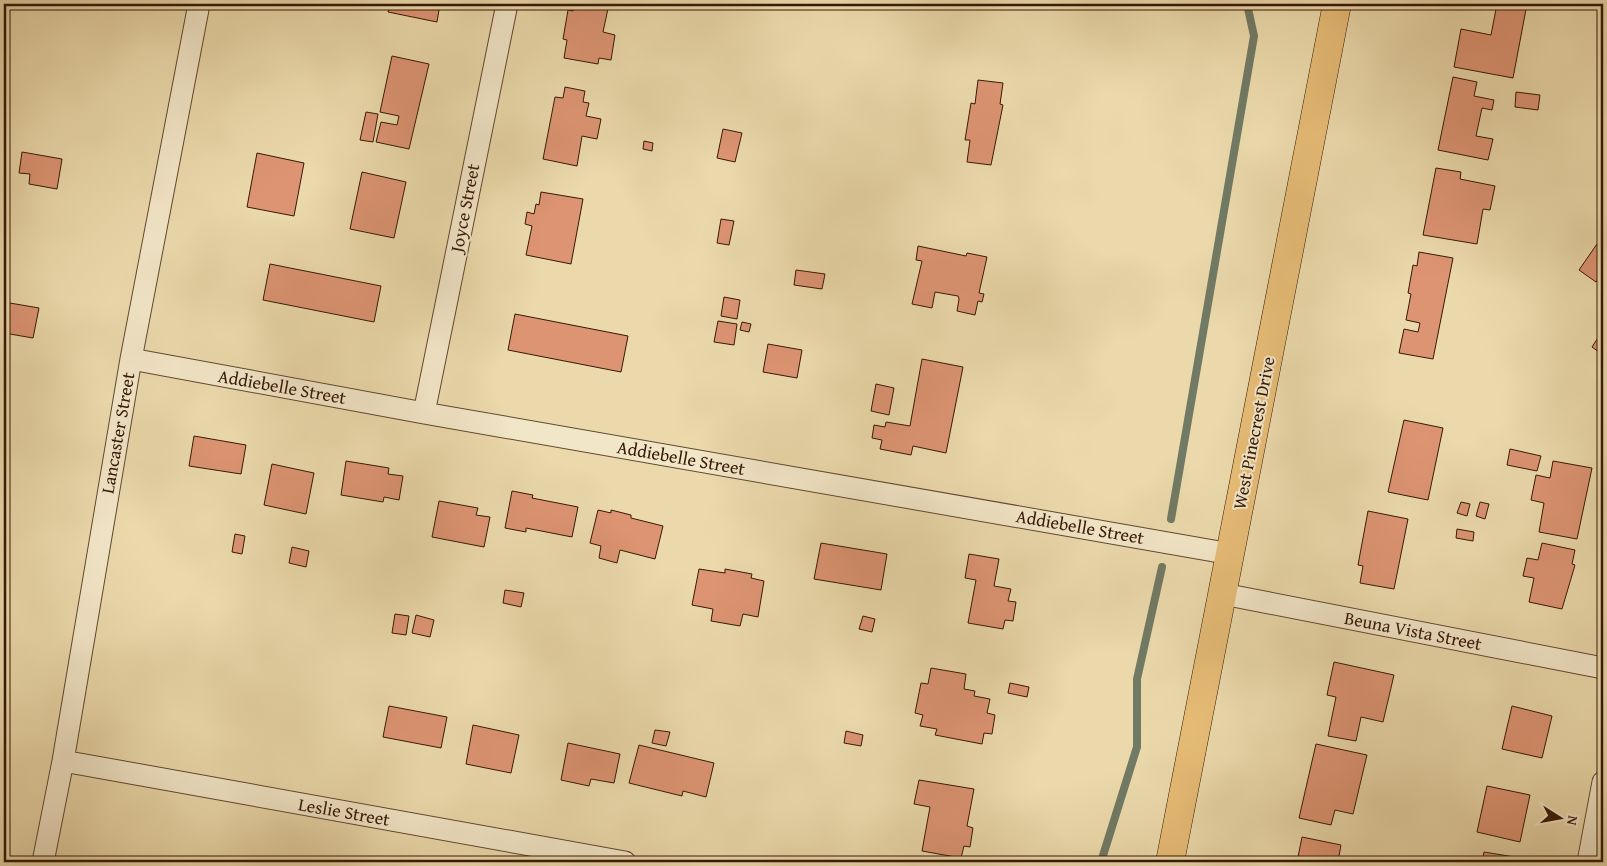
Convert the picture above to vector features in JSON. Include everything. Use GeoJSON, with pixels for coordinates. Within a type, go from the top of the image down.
{"type":"FeatureCollection","features":[{"type":"Feature","properties":{"kind":"main road","name":"West Pinecrest Drive"},"geometry":{"type":"LineString","coordinates":[[1170,862],[1337,4]]}},
{"type":"Feature","properties":{"kind":"street","name":"Lancaster Street"},"geometry":{"type":"LineString","coordinates":[[42,862],[63,761],[131,359],[198,4]]}},
{"type":"Feature","properties":{"kind":"street","name":"Joyce Street"},"geometry":{"type":"LineString","coordinates":[[424,413],[507,4]]}},
{"type":"Feature","properties":{"kind":"street","name":"Addiebelle Street"},"geometry":{"type":"LineString","coordinates":[[131,359],[424,413],[1231,554]]}},
{"type":"Feature","properties":{"kind":"street","name":"Beuna Vista Street"},"geometry":{"type":"LineString","coordinates":[[1223,594],[1603,668]]}},
{"type":"Feature","properties":{"kind":"street","name":"Leslie Street"},"geometry":{"type":"LineString","coordinates":[[63,761],[626,862]]}},
{"type":"Feature","properties":{"kind":"street"},"geometry":{"type":"LineString","coordinates":[[1588,862],[1603,782]]}},
{"type":"Feature","properties":{"kind":"building"},"geometry":{"type":"Polygon","coordinates":[[[390,4],[440,4],[437,22],[388,12],[390,4]]]}},
{"type":"Feature","properties":{"kind":"building"},"geometry":{"type":"Polygon","coordinates":[[[574,4],[609,4],[603,32],[615,35],[611,60],[599,58],[598,64],[564,58],[567,40],[563,39],[568,10],[573,11],[574,4]]]}},
{"type":"Feature","properties":{"kind":"building"},"geometry":{"type":"Polygon","coordinates":[[[1497,4],[1527,4],[1513,78],[1454,67],[1461,29],[1491,35],[1497,4]]]}},
{"type":"Feature","properties":{"kind":"building"},"geometry":{"type":"Polygon","coordinates":[[[392,56],[429,64],[409,149],[376,142],[381,122],[397,125],[399,116],[380,112],[392,56]]]}},
{"type":"Feature","properties":{"kind":"building"},"geometry":{"type":"Polygon","coordinates":[[[1453,77],[1477,82],[1474,96],[1494,100],[1492,110],[1482,108],[1476,136],[1493,139],[1488,160],[1438,150],[1453,77]]]}},
{"type":"Feature","properties":{"kind":"building"},"geometry":{"type":"Polygon","coordinates":[[[978,80],[1003,83],[1000,104],[1003,105],[991,165],[967,162],[970,140],[965,140],[971,103],[975,104],[978,80]]]}},
{"type":"Feature","properties":{"kind":"building"},"geometry":{"type":"Polygon","coordinates":[[[565,87],[585,91],[583,102],[589,103],[586,116],[601,119],[597,139],[582,136],[577,166],[543,159],[555,97],[563,98],[565,87]]]}},
{"type":"Feature","properties":{"kind":"building"},"geometry":{"type":"Polygon","coordinates":[[[1516,92],[1540,95],[1538,110],[1515,107],[1516,92]]]}},
{"type":"Feature","properties":{"kind":"building"},"geometry":{"type":"Polygon","coordinates":[[[366,112],[378,114],[373,142],[360,140],[366,112]]]}},
{"type":"Feature","properties":{"kind":"building"},"geometry":{"type":"Polygon","coordinates":[[[723,129],[742,133],[735,162],[717,158],[723,129]]]}},
{"type":"Feature","properties":{"kind":"building"},"geometry":{"type":"Polygon","coordinates":[[[644,141],[653,143],[652,151],[643,149],[644,141]]]}},
{"type":"Feature","properties":{"kind":"building"},"geometry":{"type":"Polygon","coordinates":[[[22,152],[62,159],[57,189],[29,184],[30,174],[19,173],[22,152]]]}},
{"type":"Feature","properties":{"kind":"building"},"geometry":{"type":"Polygon","coordinates":[[[257,153],[304,163],[294,216],[247,207],[257,153]]]}},
{"type":"Feature","properties":{"kind":"building"},"geometry":{"type":"Polygon","coordinates":[[[1436,168],[1461,172],[1460,179],[1495,186],[1490,210],[1483,209],[1477,244],[1423,235],[1436,168]]]}},
{"type":"Feature","properties":{"kind":"building"},"geometry":{"type":"Polygon","coordinates":[[[362,172],[406,182],[394,238],[350,229],[362,172]]]}},
{"type":"Feature","properties":{"kind":"building"},"geometry":{"type":"Polygon","coordinates":[[[541,192],[583,199],[571,264],[526,255],[532,226],[525,224],[527,212],[534,214],[536,204],[539,205],[541,192]]]}},
{"type":"Feature","properties":{"kind":"building"},"geometry":{"type":"Polygon","coordinates":[[[721,219],[734,221],[729,245],[717,243],[721,219]]]}},
{"type":"Feature","properties":{"kind":"building"},"geometry":{"type":"Polygon","coordinates":[[[1597,244],[1603,248],[1603,273],[1596,282],[1579,270],[1597,244]]]}},
{"type":"Feature","properties":{"kind":"building"},"geometry":{"type":"Polygon","coordinates":[[[918,246],[966,256],[967,253],[987,257],[979,293],[984,294],[982,302],[978,301],[975,315],[957,311],[958,296],[935,292],[932,308],[912,304],[922,261],[916,260],[918,246]]]}},
{"type":"Feature","properties":{"kind":"building"},"geometry":{"type":"Polygon","coordinates":[[[1419,252],[1453,258],[1433,359],[1399,353],[1404,329],[1418,332],[1420,323],[1406,320],[1411,294],[1408,293],[1413,265],[1417,266],[1419,252]]]}},
{"type":"Feature","properties":{"kind":"building"},"geometry":{"type":"Polygon","coordinates":[[[270,264],[381,286],[374,322],[263,300],[270,264]]]}},
{"type":"Feature","properties":{"kind":"building"},"geometry":{"type":"Polygon","coordinates":[[[796,270],[825,274],[822,289],[794,285],[796,270]]]}},
{"type":"Feature","properties":{"kind":"building"},"geometry":{"type":"Polygon","coordinates":[[[724,297],[740,300],[737,319],[721,316],[724,297]]]}},
{"type":"Feature","properties":{"kind":"building"},"geometry":{"type":"Polygon","coordinates":[[[4,302],[39,308],[33,338],[4,333],[4,302]]]}},
{"type":"Feature","properties":{"kind":"building"},"geometry":{"type":"Polygon","coordinates":[[[515,314],[628,336],[621,372],[508,350],[515,314]]]}},
{"type":"Feature","properties":{"kind":"building"},"geometry":{"type":"Polygon","coordinates":[[[718,321],[737,324],[734,345],[714,342],[718,321]]]}},
{"type":"Feature","properties":{"kind":"building"},"geometry":{"type":"Polygon","coordinates":[[[742,322],[751,324],[749,332],[740,330],[742,322]]]}},
{"type":"Feature","properties":{"kind":"building"},"geometry":{"type":"Polygon","coordinates":[[[1603,330],[1603,355],[1592,347],[1603,330]]]}},
{"type":"Feature","properties":{"kind":"building"},"geometry":{"type":"Polygon","coordinates":[[[768,344],[802,350],[797,378],[763,372],[768,344]]]}},
{"type":"Feature","properties":{"kind":"building"},"geometry":{"type":"Polygon","coordinates":[[[922,359],[963,367],[946,453],[913,446],[911,455],[880,449],[882,440],[872,438],[874,425],[885,427],[886,422],[910,426],[922,359]]]}},
{"type":"Feature","properties":{"kind":"building"},"geometry":{"type":"Polygon","coordinates":[[[876,384],[894,388],[889,415],[871,411],[876,384]]]}},
{"type":"Feature","properties":{"kind":"building"},"geometry":{"type":"Polygon","coordinates":[[[1404,420],[1443,428],[1428,500],[1388,492],[1404,420]]]}},
{"type":"Feature","properties":{"kind":"building"},"geometry":{"type":"Polygon","coordinates":[[[194,436],[246,445],[241,474],[189,466],[194,436]]]}},
{"type":"Feature","properties":{"kind":"building"},"geometry":{"type":"Polygon","coordinates":[[[1510,449],[1541,456],[1537,471],[1507,465],[1510,449]]]}},
{"type":"Feature","properties":{"kind":"building"},"geometry":{"type":"Polygon","coordinates":[[[346,461],[389,468],[388,474],[403,476],[399,500],[384,497],[383,502],[341,495],[346,461]]]}},
{"type":"Feature","properties":{"kind":"building"},"geometry":{"type":"Polygon","coordinates":[[[1553,461],[1592,468],[1577,539],[1539,532],[1544,503],[1531,500],[1536,475],[1550,478],[1553,461]]]}},
{"type":"Feature","properties":{"kind":"building"},"geometry":{"type":"Polygon","coordinates":[[[272,464],[314,473],[306,514],[264,505],[272,464]]]}},
{"type":"Feature","properties":{"kind":"building"},"geometry":{"type":"Polygon","coordinates":[[[512,491],[533,495],[532,498],[578,507],[572,537],[526,528],[526,532],[505,528],[512,491]]]}},
{"type":"Feature","properties":{"kind":"building"},"geometry":{"type":"Polygon","coordinates":[[[439,501],[478,508],[476,515],[490,517],[484,547],[432,537],[439,501]]]}},
{"type":"Feature","properties":{"kind":"building"},"geometry":{"type":"Polygon","coordinates":[[[1461,502],[1470,504],[1467,516],[1457,513],[1461,502]]]}},
{"type":"Feature","properties":{"kind":"building"},"geometry":{"type":"Polygon","coordinates":[[[1480,502],[1489,504],[1485,519],[1476,516],[1480,502]]]}},
{"type":"Feature","properties":{"kind":"building"},"geometry":{"type":"Polygon","coordinates":[[[598,510],[611,513],[611,510],[631,515],[631,518],[663,526],[655,559],[620,550],[617,563],[599,558],[601,546],[590,543],[598,510]]]}},
{"type":"Feature","properties":{"kind":"building"},"geometry":{"type":"Polygon","coordinates":[[[1368,511],[1408,519],[1394,589],[1360,583],[1363,566],[1358,565],[1368,511]]]}},
{"type":"Feature","properties":{"kind":"building"},"geometry":{"type":"Polygon","coordinates":[[[1457,529],[1474,532],[1473,541],[1456,538],[1457,529]]]}},
{"type":"Feature","properties":{"kind":"building"},"geometry":{"type":"Polygon","coordinates":[[[235,534],[245,536],[242,554],[232,552],[235,534]]]}},
{"type":"Feature","properties":{"kind":"building"},"geometry":{"type":"Polygon","coordinates":[[[821,543],[887,554],[881,590],[814,579],[821,543]]]}},
{"type":"Feature","properties":{"kind":"building"},"geometry":{"type":"Polygon","coordinates":[[[1542,543],[1575,550],[1572,564],[1575,565],[1562,609],[1529,602],[1534,578],[1523,576],[1527,558],[1538,560],[1542,543]]]}},
{"type":"Feature","properties":{"kind":"building"},"geometry":{"type":"Polygon","coordinates":[[[292,547],[309,551],[306,567],[289,563],[292,547]]]}},
{"type":"Feature","properties":{"kind":"building"},"geometry":{"type":"Polygon","coordinates":[[[969,554],[999,559],[994,586],[1011,589],[1008,601],[1016,602],[1013,621],[1005,620],[1003,629],[968,623],[976,580],[965,578],[969,554]]]}},
{"type":"Feature","properties":{"kind":"building"},"geometry":{"type":"Polygon","coordinates":[[[699,569],[725,573],[725,569],[752,574],[751,578],[764,581],[758,617],[743,614],[740,626],[711,621],[713,609],[692,605],[699,569]]]}},
{"type":"Feature","properties":{"kind":"building"},"geometry":{"type":"Polygon","coordinates":[[[505,590],[524,593],[521,607],[503,603],[505,590]]]}},
{"type":"Feature","properties":{"kind":"building"},"geometry":{"type":"Polygon","coordinates":[[[395,614],[409,616],[406,635],[392,633],[395,614]]]}},
{"type":"Feature","properties":{"kind":"building"},"geometry":{"type":"Polygon","coordinates":[[[416,615],[434,620],[430,637],[412,633],[416,615]]]}},
{"type":"Feature","properties":{"kind":"building"},"geometry":{"type":"Polygon","coordinates":[[[863,616],[875,619],[872,632],[859,629],[863,616]]]}},
{"type":"Feature","properties":{"kind":"building"},"geometry":{"type":"Polygon","coordinates":[[[1334,662],[1394,675],[1383,722],[1361,717],[1356,741],[1328,736],[1336,697],[1327,695],[1334,662]]]}},
{"type":"Feature","properties":{"kind":"building"},"geometry":{"type":"Polygon","coordinates":[[[931,668],[966,674],[964,689],[975,691],[974,696],[990,699],[987,713],[995,715],[992,734],[984,733],[982,744],[935,735],[937,729],[920,726],[923,715],[915,713],[921,683],[928,684],[931,668]]]}},
{"type":"Feature","properties":{"kind":"building"},"geometry":{"type":"Polygon","coordinates":[[[1010,683],[1029,687],[1027,697],[1008,693],[1010,683]]]}},
{"type":"Feature","properties":{"kind":"building"},"geometry":{"type":"Polygon","coordinates":[[[389,706],[447,717],[441,748],[383,737],[389,706]]]}},
{"type":"Feature","properties":{"kind":"building"},"geometry":{"type":"Polygon","coordinates":[[[1512,706],[1552,716],[1542,758],[1502,749],[1512,706]]]}},
{"type":"Feature","properties":{"kind":"building"},"geometry":{"type":"Polygon","coordinates":[[[473,725],[519,735],[511,773],[466,764],[473,725]]]}},
{"type":"Feature","properties":{"kind":"building"},"geometry":{"type":"Polygon","coordinates":[[[655,730],[670,732],[666,746],[652,743],[655,730]]]}},
{"type":"Feature","properties":{"kind":"building"},"geometry":{"type":"Polygon","coordinates":[[[846,731],[863,735],[861,746],[844,743],[846,731]]]}},
{"type":"Feature","properties":{"kind":"building"},"geometry":{"type":"Polygon","coordinates":[[[568,743],[620,754],[614,783],[591,779],[589,786],[561,780],[568,743]]]}},
{"type":"Feature","properties":{"kind":"building"},"geometry":{"type":"Polygon","coordinates":[[[1316,744],[1367,755],[1353,814],[1335,810],[1331,825],[1299,818],[1316,744]]]}},
{"type":"Feature","properties":{"kind":"building"},"geometry":{"type":"Polygon","coordinates":[[[639,745],[714,763],[706,797],[683,791],[682,796],[629,783],[639,745]]]}},
{"type":"Feature","properties":{"kind":"building"},"geometry":{"type":"Polygon","coordinates":[[[919,780],[974,789],[967,826],[973,828],[970,847],[964,846],[961,858],[922,851],[930,807],[914,804],[919,780]]]}},
{"type":"Feature","properties":{"kind":"building"},"geometry":{"type":"Polygon","coordinates":[[[1487,786],[1530,795],[1520,842],[1477,832],[1487,786]]]}},
{"type":"Feature","properties":{"kind":"building"},"geometry":{"type":"Polygon","coordinates":[[[1302,837],[1341,845],[1338,862],[1297,862],[1302,837]]]}},
{"type":"Feature","properties":{"kind":"building"},"geometry":{"type":"Polygon","coordinates":[[[1484,852],[1521,858],[1520,862],[1482,862],[1484,852]]]}},
{"type":"Feature","properties":{"kind":"waterway"},"geometry":{"type":"LineString","coordinates":[[1171,519],[1254,36],[1247,4]]}},
{"type":"Feature","properties":{"kind":"waterway"},"geometry":{"type":"LineString","coordinates":[[1101,862],[1137,747],[1137,679],[1162,567]]}}]}
